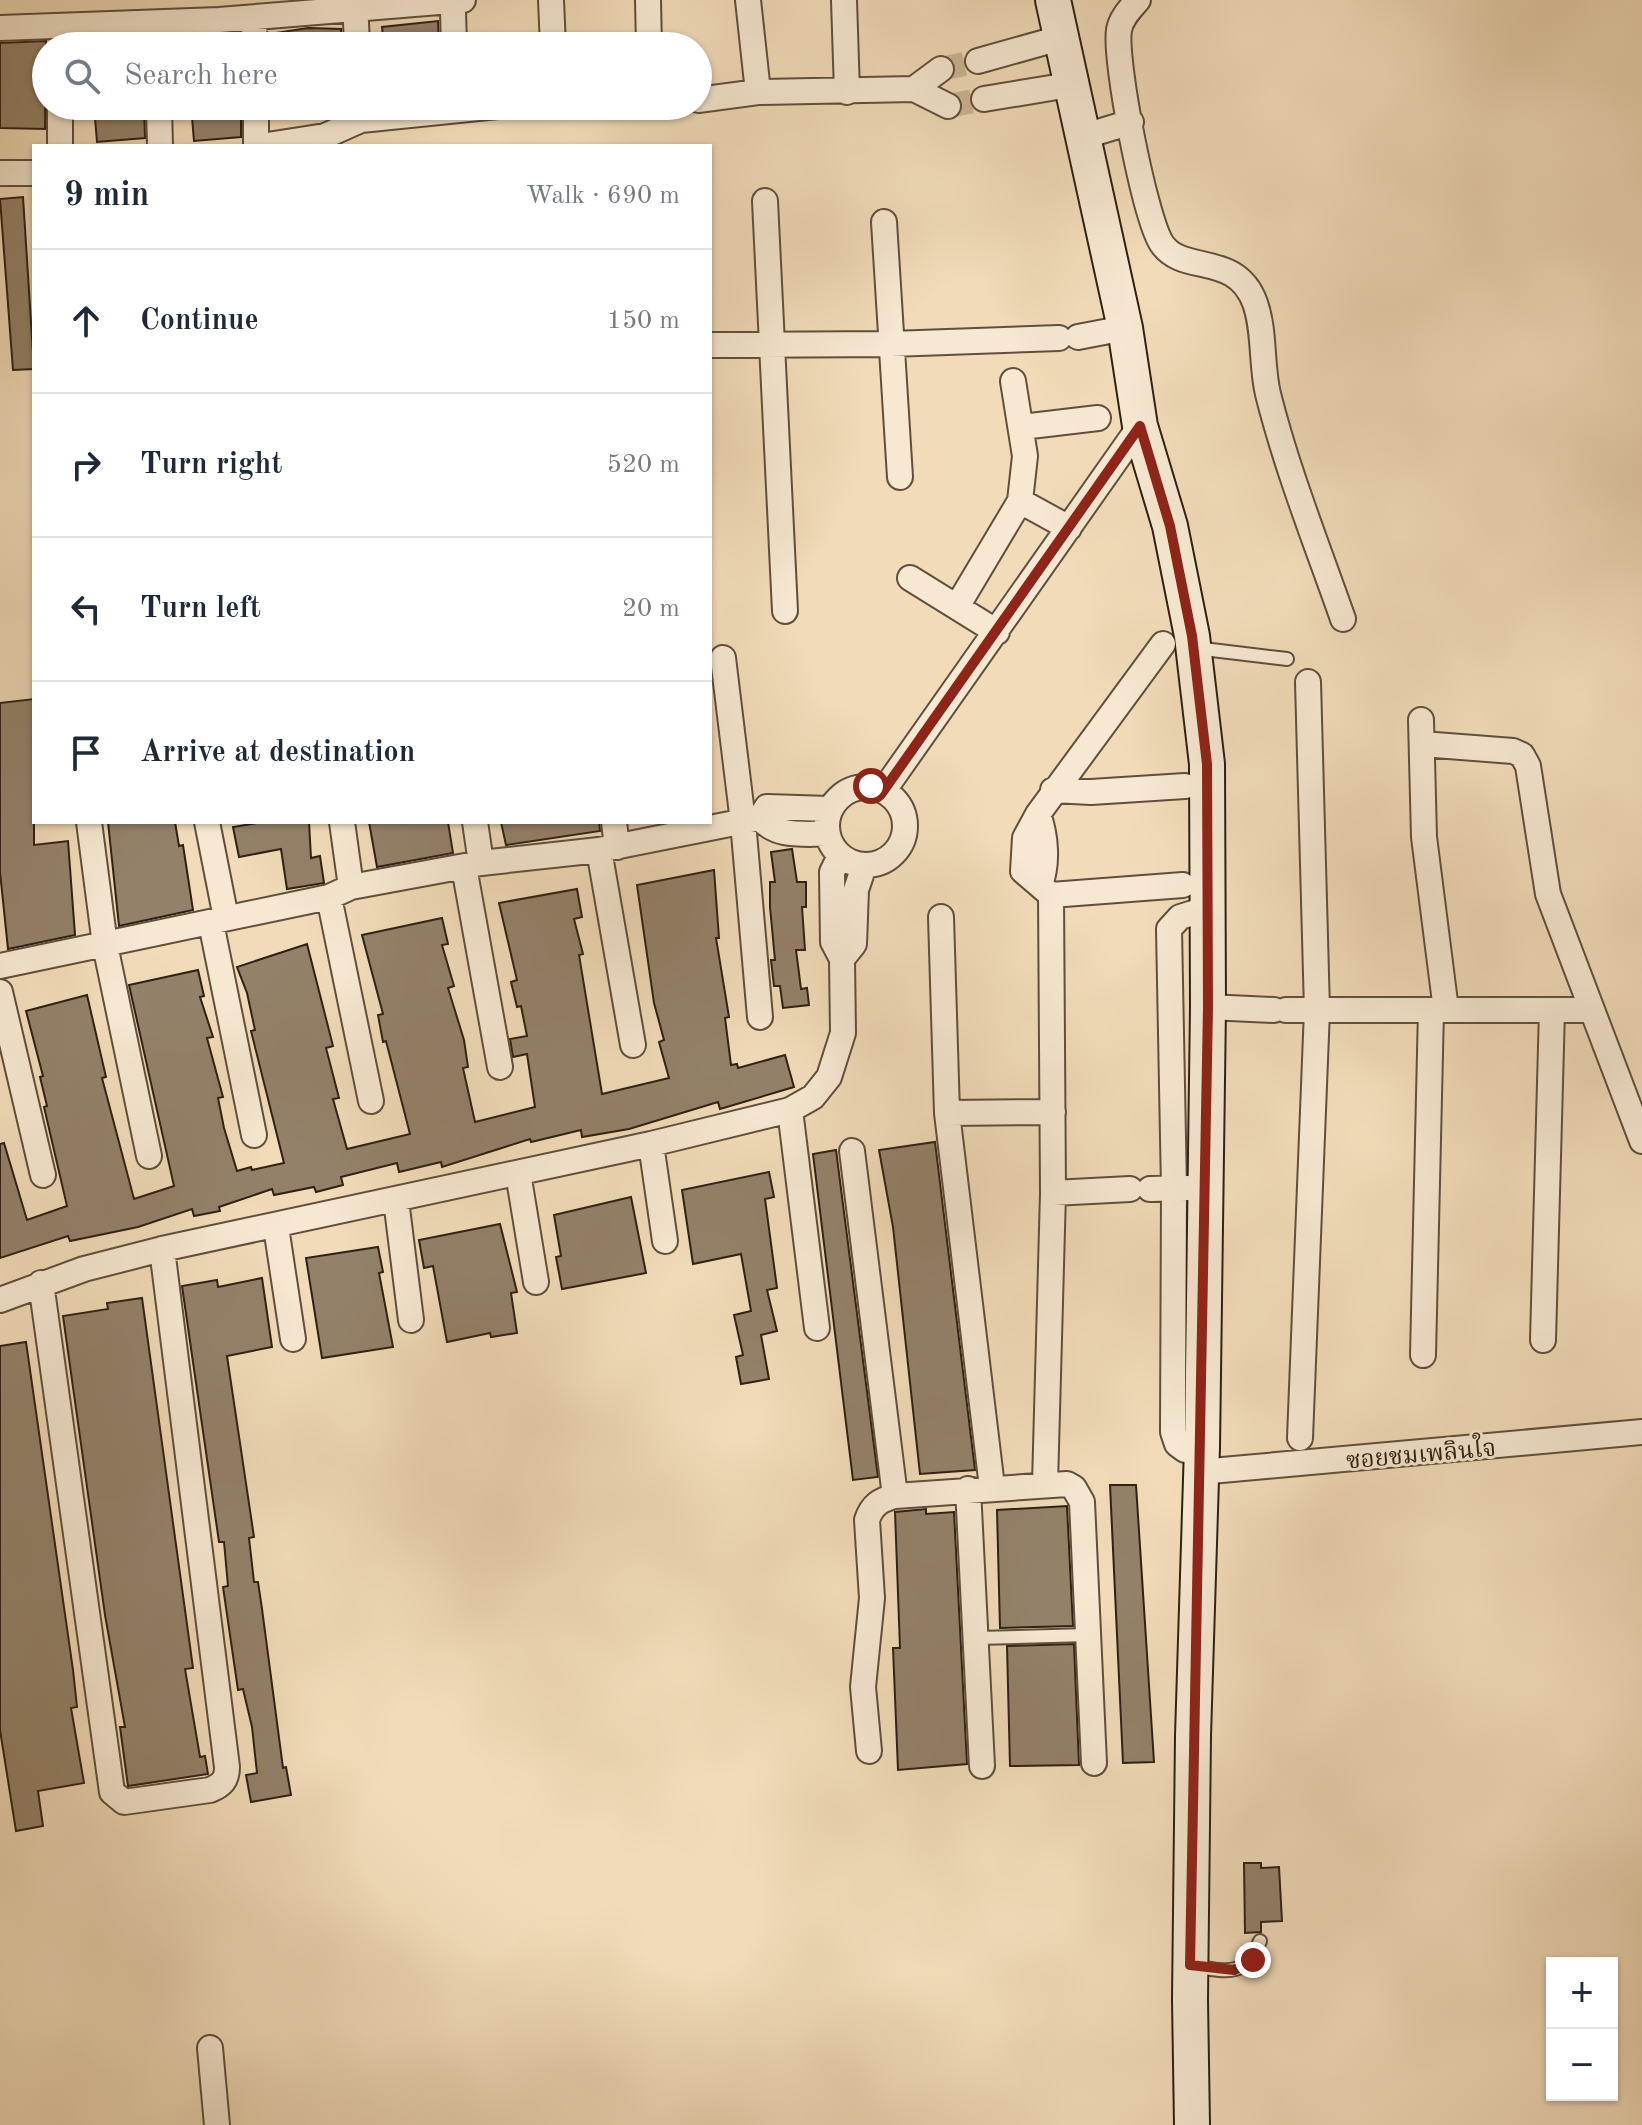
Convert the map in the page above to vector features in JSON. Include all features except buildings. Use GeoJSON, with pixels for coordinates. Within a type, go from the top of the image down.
{"type":"FeatureCollection","features":[{"type":"Feature","properties":{"kind":"street"},"geometry":{"type":"LineString","coordinates":[[551,0],[552,32]]}},
{"type":"Feature","properties":{"kind":"street"},"geometry":{"type":"LineString","coordinates":[[648,0],[649,32]]}},
{"type":"Feature","properties":{"kind":"street"},"geometry":{"type":"LineString","coordinates":[[748,0],[758,92]]}},
{"type":"Feature","properties":{"kind":"street"},"geometry":{"type":"LineString","coordinates":[[1053,0],[1069,85],[1108,130],[1162,245],[1175,255],[1233,273],[1249,290],[1256,307],[1267,390],[1343,619]]}},
{"type":"Feature","properties":{"kind":"street"},"geometry":{"type":"LineString","coordinates":[[1138,0],[1126,13],[1119,30],[1108,130],[1125,328],[1140,426],[1170,526],[1207,764],[1209,908],[1218,1008],[1165,1189]]}},
{"type":"Feature","properties":{"kind":"street"},"geometry":{"type":"LineString","coordinates":[[847,92],[852,1]]}},
{"type":"Feature","properties":{"kind":"street"},"geometry":{"type":"LineString","coordinates":[[0,28],[219,20],[458,6],[455,32]]}},
{"type":"Feature","properties":{"kind":"street"},"geometry":{"type":"LineString","coordinates":[[978,61],[1060,38]]}},
{"type":"Feature","properties":{"kind":"street"},"geometry":{"type":"LineString","coordinates":[[914,89],[941,69]]}},
{"type":"Feature","properties":{"kind":"street"},"geometry":{"type":"LineString","coordinates":[[984,99],[1069,85]]}},
{"type":"Feature","properties":{"kind":"street"},"geometry":{"type":"LineString","coordinates":[[712,98],[758,92],[914,89],[948,106]]}},
{"type":"Feature","properties":{"kind":"street"},"geometry":{"type":"LineString","coordinates":[[60,120],[60,144]]}},
{"type":"Feature","properties":{"kind":"street"},"geometry":{"type":"LineString","coordinates":[[159,120],[160,144]]}},
{"type":"Feature","properties":{"kind":"street"},"geometry":{"type":"LineString","coordinates":[[257,120],[258,144]]}},
{"type":"Feature","properties":{"kind":"street"},"geometry":{"type":"LineString","coordinates":[[271,144],[325,136],[350,120]]}},
{"type":"Feature","properties":{"kind":"street"},"geometry":{"type":"LineString","coordinates":[[361,120],[361,144]]}},
{"type":"Feature","properties":{"kind":"street"},"geometry":{"type":"LineString","coordinates":[[0,173],[32,173]]}},
{"type":"Feature","properties":{"kind":"street"},"geometry":{"type":"LineString","coordinates":[[765,201],[775,345],[785,611]]}},
{"type":"Feature","properties":{"kind":"street"},"geometry":{"type":"LineString","coordinates":[[884,222],[900,477]]}},
{"type":"Feature","properties":{"kind":"street"},"geometry":{"type":"LineString","coordinates":[[712,345],[891,344],[1068,337],[1125,328]]}},
{"type":"Feature","properties":{"kind":"street"},"geometry":{"type":"LineString","coordinates":[[958,605],[1020,501],[1025,456],[1013,381]]}},
{"type":"Feature","properties":{"kind":"street"},"geometry":{"type":"LineString","coordinates":[[1022,427],[1098,418]]}},
{"type":"Feature","properties":{"kind":"street"},"geometry":{"type":"LineString","coordinates":[[884,790],[1140,426]]}},
{"type":"Feature","properties":{"kind":"street"},"geometry":{"type":"LineString","coordinates":[[1020,501],[1069,528]]}},
{"type":"Feature","properties":{"kind":"street"},"geometry":{"type":"LineString","coordinates":[[910,578],[997,632]]}},
{"type":"Feature","properties":{"kind":"street"},"geometry":{"type":"LineString","coordinates":[[1183,885],[1046,890],[1023,871],[1021,859],[1025,838],[1053,790],[1189,648]]}},
{"type":"Feature","properties":{"kind":"street"},"geometry":{"type":"LineString","coordinates":[[723,658],[751,820],[760,1017]]}},
{"type":"Feature","properties":{"kind":"street"},"geometry":{"type":"LineString","coordinates":[[1300,1438],[1317,1010],[1308,682]]}},
{"type":"Feature","properties":{"kind":"street"},"geometry":{"type":"LineString","coordinates":[[1423,1355],[1438,1010],[1424,837],[1421,732],[1522,755],[1534,793],[1540,862],[1548,894],[1642,1141]]}},
{"type":"Feature","properties":{"kind":"street"},"geometry":{"type":"LineString","coordinates":[[859,786],[884,790],[902,809],[904,836],[889,858],[864,866],[840,856],[827,834],[830,809],[837,798],[859,786]]}},
{"type":"Feature","properties":{"kind":"street"},"geometry":{"type":"LineString","coordinates":[[1053,790],[1091,792],[1185,786]]}},
{"type":"Feature","properties":{"kind":"street"},"geometry":{"type":"LineString","coordinates":[[0,966],[472,865],[608,848],[751,820],[767,807],[782,805],[830,809]]}},
{"type":"Feature","properties":{"kind":"street"},"geometry":{"type":"LineString","coordinates":[[751,820],[783,832],[827,834]]}},
{"type":"Feature","properties":{"kind":"street"},"geometry":{"type":"LineString","coordinates":[[89,824],[105,945],[149,1156]]}},
{"type":"Feature","properties":{"kind":"street"},"geometry":{"type":"LineString","coordinates":[[207,824],[219,921],[254,1135]]}},
{"type":"Feature","properties":{"kind":"street"},"geometry":{"type":"LineString","coordinates":[[342,824],[340,892],[371,1101]]}},
{"type":"Feature","properties":{"kind":"street"},"geometry":{"type":"LineString","coordinates":[[475,824],[472,865],[500,1067]]}},
{"type":"Feature","properties":{"kind":"street"},"geometry":{"type":"LineString","coordinates":[[614,824],[608,848],[633,1045]]}},
{"type":"Feature","properties":{"kind":"street"},"geometry":{"type":"LineString","coordinates":[[0,1300],[41,1283],[162,1249],[276,1227],[651,1144],[790,1110],[813,1097],[829,1077],[838,1057],[843,1033],[842,959],[833,942],[832,872],[840,856]]}},
{"type":"Feature","properties":{"kind":"street"},"geometry":{"type":"LineString","coordinates":[[842,959],[854,944],[856,890],[864,866]]}},
{"type":"Feature","properties":{"kind":"street"},"geometry":{"type":"LineString","coordinates":[[1045,1484],[1053,1193],[1046,890]]}},
{"type":"Feature","properties":{"kind":"street"},"geometry":{"type":"LineString","coordinates":[[1192,2125],[1199,1967],[1201,1460],[1165,1189],[1169,929],[1180,917],[1209,908]]}},
{"type":"Feature","properties":{"kind":"street"},"geometry":{"type":"LineString","coordinates":[[941,917],[947,1113],[980,1488],[977,1638],[982,1766]]}},
{"type":"Feature","properties":{"kind":"street"},"geometry":{"type":"LineString","coordinates":[[0,992],[43,1175]]}},
{"type":"Feature","properties":{"kind":"street"},"geometry":{"type":"LineString","coordinates":[[1218,1008],[1591,1010]]}},
{"type":"Feature","properties":{"kind":"street"},"geometry":{"type":"LineString","coordinates":[[1543,1340],[1552,1010]]}},
{"type":"Feature","properties":{"kind":"street"},"geometry":{"type":"LineString","coordinates":[[790,1110],[817,1328]]}},
{"type":"Feature","properties":{"kind":"street"},"geometry":{"type":"LineString","coordinates":[[947,1113],[1053,1112]]}},
{"type":"Feature","properties":{"kind":"street"},"geometry":{"type":"LineString","coordinates":[[651,1144],[665,1241]]}},
{"type":"Feature","properties":{"kind":"street"},"geometry":{"type":"LineString","coordinates":[[852,1151],[895,1496]]}},
{"type":"Feature","properties":{"kind":"street"},"geometry":{"type":"LineString","coordinates":[[518,1173],[536,1282]]}},
{"type":"Feature","properties":{"kind":"street"},"geometry":{"type":"LineString","coordinates":[[1053,1193],[1165,1189]]}},
{"type":"Feature","properties":{"kind":"street"},"geometry":{"type":"LineString","coordinates":[[396,1200],[411,1320]]}},
{"type":"Feature","properties":{"kind":"street"},"geometry":{"type":"LineString","coordinates":[[276,1227],[293,1339]]}},
{"type":"Feature","properties":{"kind":"street"},"geometry":{"type":"LineString","coordinates":[[41,1283],[112,1792],[124,1802],[210,1790],[221,1785],[227,1777],[227,1767],[162,1249]]}},
{"type":"Feature","properties":{"kind":"street","name":"ซอยชมเพลินใจ"},"geometry":{"type":"LineString","coordinates":[[1201,1460],[1642,1432]]}},
{"type":"Feature","properties":{"kind":"street"},"geometry":{"type":"LineString","coordinates":[[869,1751],[863,1687],[872,1598],[867,1520],[871,1509],[881,1500],[895,1496],[1045,1484],[1074,1488],[1082,1502],[1094,1763]]}},
{"type":"Feature","properties":{"kind":"street"},"geometry":{"type":"LineString","coordinates":[[210,2048],[217,2125]]}},
{"type":"Feature","properties":{"kind":"lane"},"geometry":{"type":"LineString","coordinates":[[1189,648],[1287,659]]}},
{"type":"Feature","properties":{"kind":"lane"},"geometry":{"type":"LineString","coordinates":[[977,1638],[1088,1635]]}},
{"type":"Feature","properties":{"kind":"lane"},"geometry":{"type":"LineString","coordinates":[[1199,1967],[1234,1970],[1253,1960],[1260,1941]]}},
{"type":"Feature","properties":{"kind":"tunnel"},"geometry":{"type":"LineString","coordinates":[[941,69],[978,61]]}},
{"type":"Feature","properties":{"kind":"tunnel"},"geometry":{"type":"LineString","coordinates":[[948,106],[984,99]]}},
{"type":"Feature","properties":{"kind":"route"},"geometry":{"type":"LineString","coordinates":[[871,786],[884,790],[1140,426],[1170,526],[1192,636],[1207,764],[1209,908],[1202,1447],[1190,1965],[1234,1970],[1245,1967],[1253,1960]]}}]}
